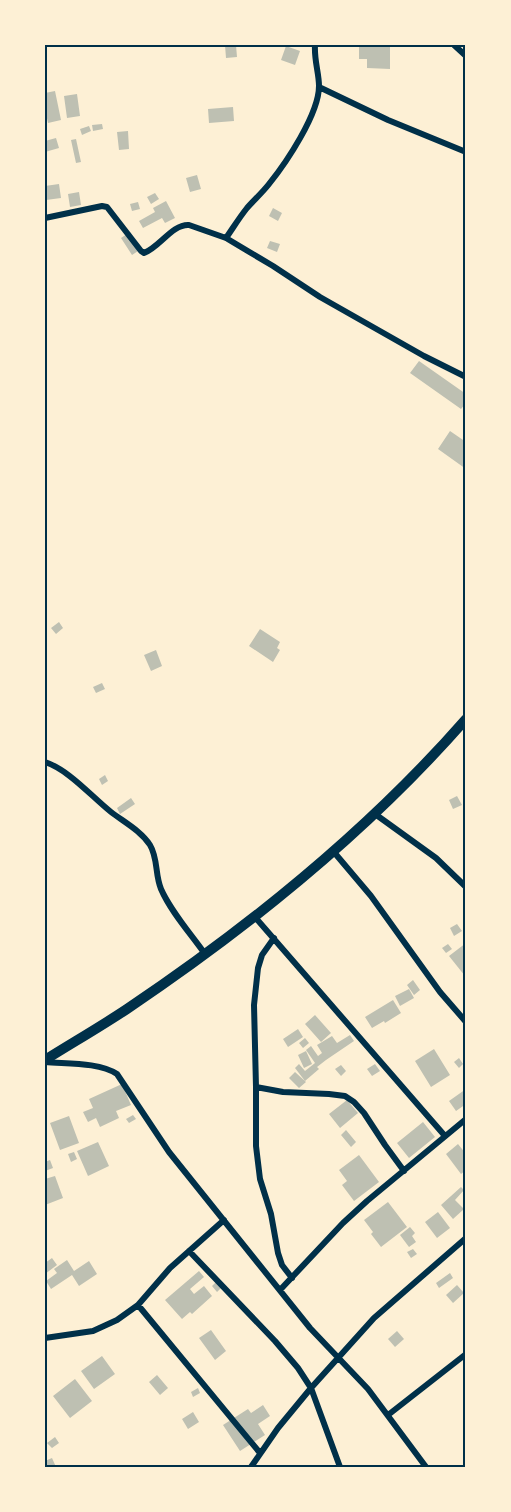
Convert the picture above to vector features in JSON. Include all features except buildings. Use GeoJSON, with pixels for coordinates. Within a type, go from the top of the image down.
{"type":"FeatureCollection","features":[{"type":"Feature","properties":{"kind":"highway"},"geometry":{"type":"LineString","coordinates":[[45,1061],[125,1010],[205,954],[254,916],[375,813],[466,719]]}},
{"type":"Feature","properties":{"kind":"street"},"geometry":{"type":"LineString","coordinates":[[226,238],[246,209],[276,175],[311,117],[319,87],[315,67],[315,45]]}},
{"type":"Feature","properties":{"kind":"street"},"geometry":{"type":"LineString","coordinates":[[454,45],[466,56]]}},
{"type":"Feature","properties":{"kind":"street"},"geometry":{"type":"LineString","coordinates":[[319,87],[388,120],[466,152]]}},
{"type":"Feature","properties":{"kind":"street"},"geometry":{"type":"LineString","coordinates":[[45,218],[102,206],[107,207],[144,253],[162,242],[178,226],[183,225],[226,238],[320,297],[466,377]]}},
{"type":"Feature","properties":{"kind":"street"},"geometry":{"type":"LineString","coordinates":[[45,762],[60,769],[149,843],[154,853],[160,888],[205,954]]}},
{"type":"Feature","properties":{"kind":"street"},"geometry":{"type":"LineString","coordinates":[[375,813],[436,858],[466,887]]}},
{"type":"Feature","properties":{"kind":"street"},"geometry":{"type":"LineString","coordinates":[[333,851],[466,1022]]}},
{"type":"Feature","properties":{"kind":"street"},"geometry":{"type":"LineString","coordinates":[[460,881],[466,875]]}},
{"type":"Feature","properties":{"kind":"street"},"geometry":{"type":"LineString","coordinates":[[254,916],[445,1136]]}},
{"type":"Feature","properties":{"kind":"street"},"geometry":{"type":"LineString","coordinates":[[274,938],[262,955],[258,968],[254,1005],[256,1146],[260,1179],[271,1215],[278,1254],[282,1265],[292,1278]]}},
{"type":"Feature","properties":{"kind":"street"},"geometry":{"type":"LineString","coordinates":[[45,1061],[78,1064],[109,1070],[117,1074],[169,1152],[310,1328],[368,1389],[426,1467]]}},
{"type":"Feature","properties":{"kind":"street"},"geometry":{"type":"LineString","coordinates":[[256,1087],[283,1092],[345,1096],[364,1113],[404,1171]]}},
{"type":"Feature","properties":{"kind":"street"},"geometry":{"type":"LineString","coordinates":[[280,1290],[343,1223],[466,1119]]}},
{"type":"Feature","properties":{"kind":"street"},"geometry":{"type":"LineString","coordinates":[[45,1338],[93,1331],[117,1320],[138,1305],[170,1268],[225,1221]]}},
{"type":"Feature","properties":{"kind":"street"},"geometry":{"type":"LineString","coordinates":[[251,1467],[278,1428],[311,1388],[374,1318],[466,1238]]}},
{"type":"Feature","properties":{"kind":"street"},"geometry":{"type":"LineString","coordinates":[[189,1251],[298,1368],[311,1388],[340,1467]]}},
{"type":"Feature","properties":{"kind":"street"},"geometry":{"type":"LineString","coordinates":[[138,1305],[260,1453]]}},
{"type":"Feature","properties":{"kind":"street"},"geometry":{"type":"LineString","coordinates":[[388,1415],[466,1354]]}}]}
